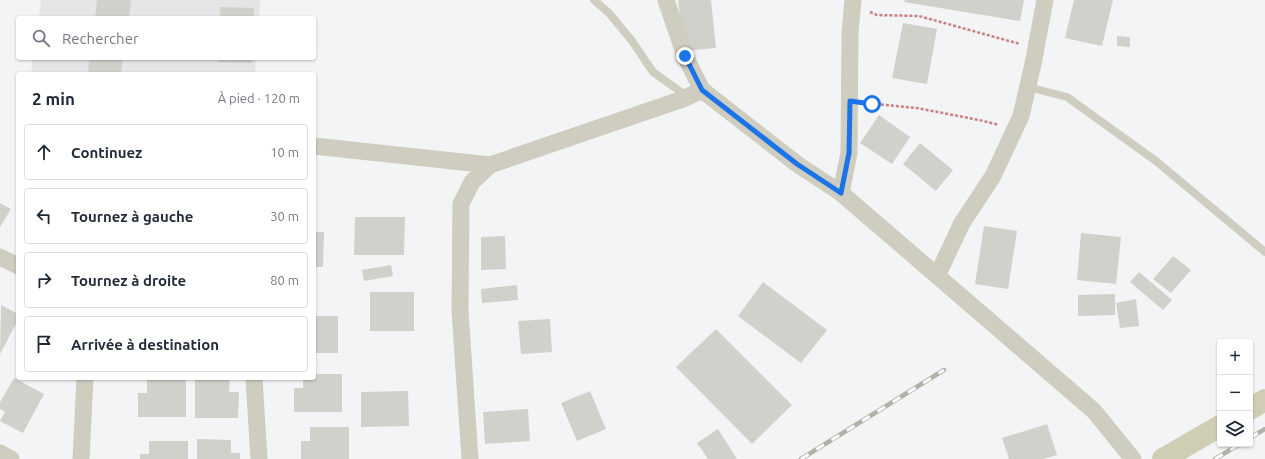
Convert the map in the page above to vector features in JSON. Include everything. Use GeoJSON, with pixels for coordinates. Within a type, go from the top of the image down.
{"type":"FeatureCollection","features":[{"type":"Feature","properties":{"kind":"main road"},"geometry":{"type":"LineString","coordinates":[[1253,407],[1265,400]]}},
{"type":"Feature","properties":{"kind":"main road"},"geometry":{"type":"LineString","coordinates":[[1163,459],[1217,428]]}},
{"type":"Feature","properties":{"kind":"street"},"geometry":{"type":"LineString","coordinates":[[666,0],[685,56],[695,93],[841,193],[1094,411],[1133,459]]}},
{"type":"Feature","properties":{"kind":"street"},"geometry":{"type":"LineString","coordinates":[[937,276],[962,223],[993,176],[1021,116],[1045,0]]}},
{"type":"Feature","properties":{"kind":"street"},"geometry":{"type":"LineString","coordinates":[[841,193],[849,153],[850,32],[853,2]]}},
{"type":"Feature","properties":{"kind":"street"},"geometry":{"type":"LineString","coordinates":[[470,459],[460,311],[461,204],[472,182],[490,165],[695,93]]}},
{"type":"Feature","properties":{"kind":"street"},"geometry":{"type":"LineString","coordinates":[[316,146],[490,165]]}},
{"type":"Feature","properties":{"kind":"street"},"geometry":{"type":"LineString","coordinates":[[0,257],[16,265]]}},
{"type":"Feature","properties":{"kind":"street"},"geometry":{"type":"LineString","coordinates":[[81,459],[85,380]]}},
{"type":"Feature","properties":{"kind":"street"},"geometry":{"type":"LineString","coordinates":[[254,380],[259,459]]}},
{"type":"Feature","properties":{"kind":"street"},"geometry":{"type":"LineString","coordinates":[[0,453],[11,459]]}},
{"type":"Feature","properties":{"kind":"lane"},"geometry":{"type":"LineString","coordinates":[[594,0],[609,13],[632,41],[653,72],[695,93]]}},
{"type":"Feature","properties":{"kind":"lane"},"geometry":{"type":"LineString","coordinates":[[1028,86],[1067,97],[1156,161],[1265,252]]}},
{"type":"Feature","properties":{"kind":"path"},"geometry":{"type":"LineString","coordinates":[[853,2],[877,15],[919,16],[1036,48]]}},
{"type":"Feature","properties":{"kind":"path"},"geometry":{"type":"LineString","coordinates":[[850,101],[916,108],[979,120],[1015,129]]}},
{"type":"Feature","properties":{"kind":"shaded area"},"geometry":{"type":"Polygon","coordinates":[[[41,0],[260,0],[259,16],[39,16],[41,0]]]}},
{"type":"Feature","properties":{"kind":"shaded area"},"geometry":{"type":"Polygon","coordinates":[[[33,60],[256,60],[255,72],[31,72],[33,60]]]}},
{"type":"Feature","properties":{"kind":"building"},"geometry":{"type":"Polygon","coordinates":[[[97,0],[131,0],[129,16],[95,16],[97,0]]]}},
{"type":"Feature","properties":{"kind":"building"},"geometry":{"type":"Polygon","coordinates":[[[678,0],[711,0],[716,48],[684,51],[678,0]]]}},
{"type":"Feature","properties":{"kind":"building"},"geometry":{"type":"Polygon","coordinates":[[[905,0],[1024,0],[1020,21],[904,2],[905,0]]]}},
{"type":"Feature","properties":{"kind":"building"},"geometry":{"type":"Polygon","coordinates":[[[1074,0],[1113,0],[1102,46],[1065,38],[1074,0]]]}},
{"type":"Feature","properties":{"kind":"building"},"geometry":{"type":"Polygon","coordinates":[[[220,7],[254,8],[254,16],[220,16],[220,7]]]}},
{"type":"Feature","properties":{"kind":"building"},"geometry":{"type":"Polygon","coordinates":[[[903,23],[937,29],[927,84],[892,78],[903,23]]]}},
{"type":"Feature","properties":{"kind":"building"},"geometry":{"type":"Polygon","coordinates":[[[1117,36],[1130,37],[1130,47],[1117,46],[1117,36]]]}},
{"type":"Feature","properties":{"kind":"building"},"geometry":{"type":"Polygon","coordinates":[[[89,60],[123,60],[121,72],[88,72],[89,60]]]}},
{"type":"Feature","properties":{"kind":"building"},"geometry":{"type":"Polygon","coordinates":[[[218,60],[253,60],[252,63],[218,62],[218,60]]]}},
{"type":"Feature","properties":{"kind":"building"},"geometry":{"type":"Polygon","coordinates":[[[879,115],[910,137],[892,164],[860,143],[879,115]]]}},
{"type":"Feature","properties":{"kind":"building"},"geometry":{"type":"Polygon","coordinates":[[[920,143],[953,170],[936,191],[903,164],[920,143]]]}},
{"type":"Feature","properties":{"kind":"building"},"geometry":{"type":"Polygon","coordinates":[[[0,203],[11,209],[0,227],[0,203]]]}},
{"type":"Feature","properties":{"kind":"building"},"geometry":{"type":"Polygon","coordinates":[[[355,217],[405,217],[404,255],[354,255],[355,217]]]}},
{"type":"Feature","properties":{"kind":"building"},"geometry":{"type":"Polygon","coordinates":[[[984,226],[1017,231],[1008,289],[975,284],[984,226]]]}},
{"type":"Feature","properties":{"kind":"building"},"geometry":{"type":"Polygon","coordinates":[[[316,232],[324,232],[323,267],[316,267],[316,232]]]}},
{"type":"Feature","properties":{"kind":"building"},"geometry":{"type":"Polygon","coordinates":[[[1081,233],[1121,237],[1116,284],[1077,280],[1081,233]]]}},
{"type":"Feature","properties":{"kind":"building"},"geometry":{"type":"Polygon","coordinates":[[[505,236],[506,269],[481,270],[481,237],[505,236]]]}},
{"type":"Feature","properties":{"kind":"building"},"geometry":{"type":"Polygon","coordinates":[[[1173,256],[1191,270],[1171,293],[1153,279],[1173,256]]]}},
{"type":"Feature","properties":{"kind":"building"},"geometry":{"type":"Polygon","coordinates":[[[391,265],[393,276],[364,281],[362,270],[391,265]]]}},
{"type":"Feature","properties":{"kind":"building"},"geometry":{"type":"Polygon","coordinates":[[[1139,272],[1172,300],[1163,310],[1130,282],[1139,272]]]}},
{"type":"Feature","properties":{"kind":"building"},"geometry":{"type":"Polygon","coordinates":[[[763,282],[827,330],[801,363],[738,316],[763,282]]]}},
{"type":"Feature","properties":{"kind":"building"},"geometry":{"type":"Polygon","coordinates":[[[517,285],[518,300],[482,303],[481,289],[517,285]]]}},
{"type":"Feature","properties":{"kind":"building"},"geometry":{"type":"Polygon","coordinates":[[[370,292],[414,292],[414,331],[370,331],[370,292]]]}},
{"type":"Feature","properties":{"kind":"building"},"geometry":{"type":"Polygon","coordinates":[[[1115,294],[1115,315],[1078,316],[1078,295],[1115,294]]]}},
{"type":"Feature","properties":{"kind":"building"},"geometry":{"type":"Polygon","coordinates":[[[1136,299],[1139,326],[1120,328],[1116,303],[1136,299]]]}},
{"type":"Feature","properties":{"kind":"building"},"geometry":{"type":"Polygon","coordinates":[[[1,305],[16,313],[16,324],[0,354],[1,305]]]}},
{"type":"Feature","properties":{"kind":"building"},"geometry":{"type":"Polygon","coordinates":[[[316,316],[338,316],[338,353],[316,353],[316,316]]]}},
{"type":"Feature","properties":{"kind":"building"},"geometry":{"type":"Polygon","coordinates":[[[550,319],[552,352],[521,354],[518,321],[550,319]]]}},
{"type":"Feature","properties":{"kind":"building"},"geometry":{"type":"Polygon","coordinates":[[[716,329],[792,405],[752,444],[676,367],[716,329]]]}},
{"type":"Feature","properties":{"kind":"building"},"geometry":{"type":"Polygon","coordinates":[[[316,374],[342,374],[342,412],[294,412],[294,388],[303,388],[303,380],[316,380],[316,374]]]}},
{"type":"Feature","properties":{"kind":"building"},"geometry":{"type":"Polygon","coordinates":[[[14,378],[44,394],[23,433],[0,421],[5,412],[0,409],[0,402],[14,378]]]}},
{"type":"Feature","properties":{"kind":"building"},"geometry":{"type":"Polygon","coordinates":[[[147,380],[186,380],[186,417],[138,417],[138,393],[147,393],[147,380]]]}},
{"type":"Feature","properties":{"kind":"building"},"geometry":{"type":"Polygon","coordinates":[[[195,380],[230,380],[229,392],[239,392],[238,418],[195,418],[195,380]]]}},
{"type":"Feature","properties":{"kind":"building"},"geometry":{"type":"Polygon","coordinates":[[[408,391],[409,426],[361,427],[361,392],[408,391]]]}},
{"type":"Feature","properties":{"kind":"building"},"geometry":{"type":"Polygon","coordinates":[[[590,391],[606,429],[577,441],[561,403],[590,391]]]}},
{"type":"Feature","properties":{"kind":"building"},"geometry":{"type":"Polygon","coordinates":[[[528,409],[530,441],[485,444],[483,412],[528,409]]]}},
{"type":"Feature","properties":{"kind":"building"},"geometry":{"type":"Polygon","coordinates":[[[1047,424],[1057,455],[1043,459],[1009,459],[1002,438],[1047,424]]]}},
{"type":"Feature","properties":{"kind":"building"},"geometry":{"type":"Polygon","coordinates":[[[310,427],[349,427],[349,459],[301,459],[301,441],[310,441],[310,427]]]}},
{"type":"Feature","properties":{"kind":"building"},"geometry":{"type":"Polygon","coordinates":[[[718,429],[737,459],[708,459],[697,443],[718,429]]]}},
{"type":"Feature","properties":{"kind":"building"},"geometry":{"type":"Polygon","coordinates":[[[197,439],[231,440],[231,453],[240,453],[240,459],[197,459],[197,439]]]}},
{"type":"Feature","properties":{"kind":"building"},"geometry":{"type":"Polygon","coordinates":[[[149,441],[188,441],[188,459],[140,459],[140,454],[149,454],[149,441]]]}},
{"type":"Feature","properties":{"kind":"railway"},"geometry":{"type":"LineString","coordinates":[[801,459],[944,370]]}},
{"type":"Feature","properties":{"kind":"railway"},"geometry":{"type":"LineString","coordinates":[[1253,436],[1265,429]]}},
{"type":"Feature","properties":{"kind":"railway"},"geometry":{"type":"LineString","coordinates":[[1215,459],[1235,447]]}},
{"type":"Feature","properties":{"kind":"route"},"geometry":{"type":"LineString","coordinates":[[685,56],[702,90],[797,164],[841,193],[849,153],[850,101],[872,104]]}}]}
